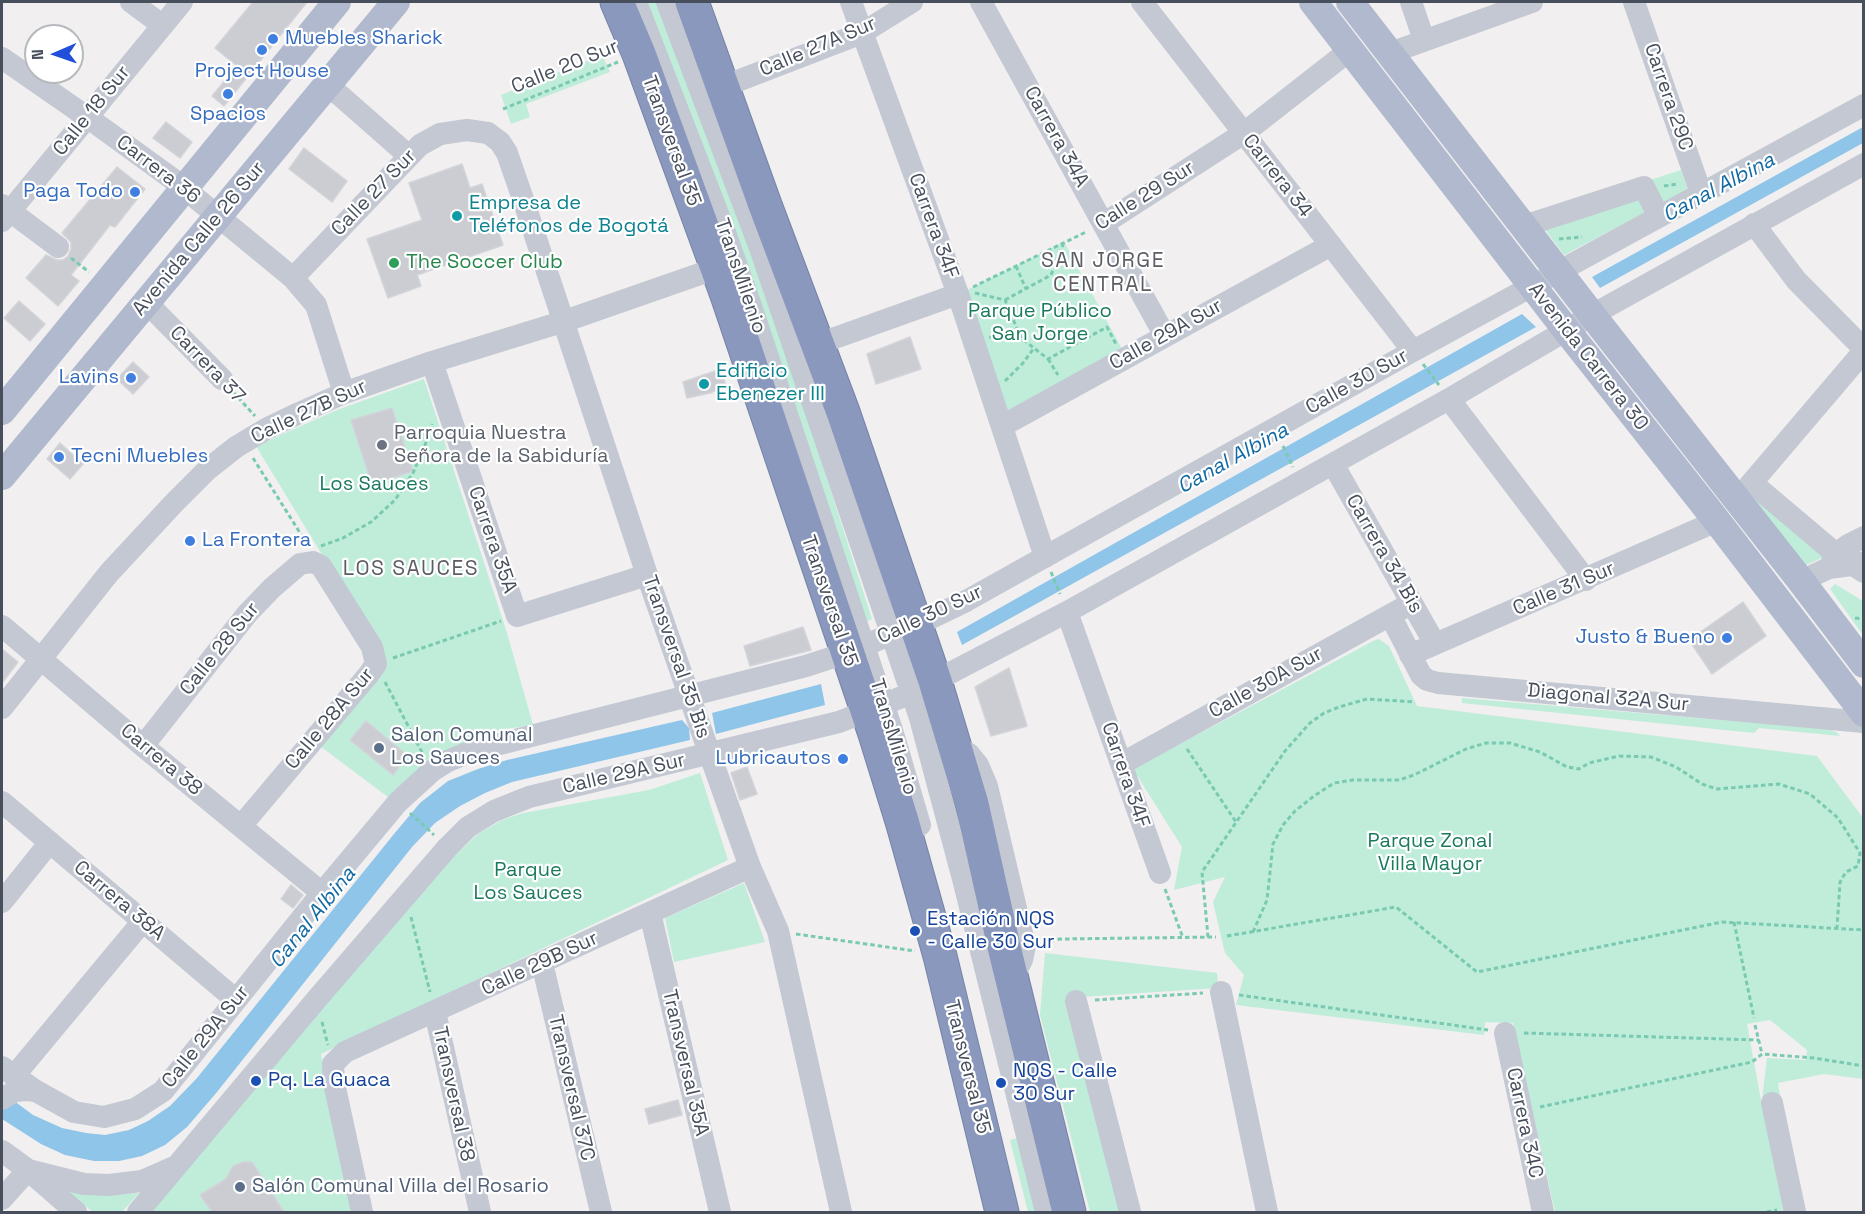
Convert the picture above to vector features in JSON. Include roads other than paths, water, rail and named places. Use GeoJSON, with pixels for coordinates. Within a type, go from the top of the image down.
{"type":"FeatureCollection","features":[{"type":"Feature","properties":{"kind":"highway","name":"Transversal 35"},"geometry":{"type":"LineString","coordinates":[[609,2],[630,21],[875,708],[902,821],[940,956],[1002,1212]]}},
{"type":"Feature","properties":{"kind":"highway"},"geometry":{"type":"LineString","coordinates":[[692,2],[843,412],[903,630],[923,687],[954,745],[982,844],[1069,1212]]}},
{"type":"Feature","properties":{"kind":"highway"},"geometry":{"type":"LineString","coordinates":[[707,2],[710,52]]}},
{"type":"Feature","properties":{"kind":"main road"},"geometry":{"type":"LineString","coordinates":[[2,411],[337,2]]}},
{"type":"Feature","properties":{"kind":"main road","name":"Avenida Calle 26 Sur"},"geometry":{"type":"LineString","coordinates":[[2,476],[396,2]]}},
{"type":"Feature","properties":{"kind":"main road","name":"Avenida Carrera 30"},"geometry":{"type":"LineString","coordinates":[[1312,2],[1863,713]]}},
{"type":"Feature","properties":{"kind":"main road","name":"Avenida Carrera 30"},"geometry":{"type":"LineString","coordinates":[[1350,2],[1592,315],[1744,491],[1801,581],[1863,664]]}},
{"type":"Feature","properties":{"kind":"street"},"geometry":{"type":"LineString","coordinates":[[131,2],[162,25]]}},
{"type":"Feature","properties":{"kind":"street","name":"Calle 18 Sur"},"geometry":{"type":"LineString","coordinates":[[4,212],[87,117],[182,2]]}},
{"type":"Feature","properties":{"kind":"street","name":"TransMilenio"},"geometry":{"type":"LineString","coordinates":[[667,2],[903,630]]}},
{"type":"Feature","properties":{"kind":"street","name":"Carrera 34F"},"geometry":{"type":"LineString","coordinates":[[851,2],[962,292],[972,336],[1049,566]]}},
{"type":"Feature","properties":{"kind":"street","name":"Calle 27A Sur"},"geometry":{"type":"LineString","coordinates":[[722,87],[862,33],[912,2]]}},
{"type":"Feature","properties":{"kind":"street","name":"Carrera 34A"},"geometry":{"type":"LineString","coordinates":[[981,2],[1165,336]]}},
{"type":"Feature","properties":{"kind":"street","name":"Carrera 34"},"geometry":{"type":"LineString","coordinates":[[1142,2],[1417,357]]}},
{"type":"Feature","properties":{"kind":"street"},"geometry":{"type":"LineString","coordinates":[[1411,2],[1424,40]]}},
{"type":"Feature","properties":{"kind":"street"},"geometry":{"type":"LineString","coordinates":[[1390,53],[1532,2]]}},
{"type":"Feature","properties":{"kind":"street","name":"Carrera 29C"},"geometry":{"type":"LineString","coordinates":[[1634,2],[1701,193]]}},
{"type":"Feature","properties":{"kind":"street","name":"TransMilenio"},"geometry":{"type":"LineString","coordinates":[[630,21],[736,265],[855,649]]}},
{"type":"Feature","properties":{"kind":"street","name":"Calle 29 Sur"},"geometry":{"type":"LineString","coordinates":[[1103,224],[1244,133],[1350,50]]}},
{"type":"Feature","properties":{"kind":"street","name":"Carrera 36"},"geometry":{"type":"LineString","coordinates":[[2,58],[184,188],[293,278],[316,305],[344,393]]}},
{"type":"Feature","properties":{"kind":"street"},"geometry":{"type":"LineString","coordinates":[[327,84],[409,156]]}},
{"type":"Feature","properties":{"kind":"street","name":"Calle 30 Sur"},"geometry":{"type":"LineString","coordinates":[[855,649],[1049,566],[1417,357],[1558,271],[1863,105]]}},
{"type":"Feature","properties":{"kind":"street","name":"Calle 27 Sur"},"geometry":{"type":"LineString","coordinates":[[293,278],[420,145],[440,134],[466,130]]}},
{"type":"Feature","properties":{"kind":"street","name":"Transversal 35 Bis"},"geometry":{"type":"LineString","coordinates":[[466,130],[488,133],[500,142],[507,153],[565,321],[647,575],[750,867],[778,931],[841,1212]]}},
{"type":"Feature","properties":{"kind":"street"},"geometry":{"type":"LineString","coordinates":[[875,708],[923,687],[1064,603],[1333,464],[1445,394],[1567,331],[1863,164]]}},
{"type":"Feature","properties":{"kind":"street"},"geometry":{"type":"LineString","coordinates":[[1524,226],[1644,187],[1659,217]]}},
{"type":"Feature","properties":{"kind":"street"},"geometry":{"type":"LineString","coordinates":[[4,212],[58,247]]}},
{"type":"Feature","properties":{"kind":"street"},"geometry":{"type":"LineString","coordinates":[[1754,224],[1796,280],[1863,350],[1744,491],[1848,564]]}},
{"type":"Feature","properties":{"kind":"street","name":"Calle 29A Sur"},"geometry":{"type":"LineString","coordinates":[[1002,426],[1331,245]]}},
{"type":"Feature","properties":{"kind":"street","name":"Calle 27B Sur"},"geometry":{"type":"LineString","coordinates":[[2,708],[109,573],[174,503],[222,457],[266,429],[344,393],[432,362],[565,321],[717,268]]}},
{"type":"Feature","properties":{"kind":"street"},"geometry":{"type":"LineString","coordinates":[[818,344],[962,292]]}},
{"type":"Feature","properties":{"kind":"street","name":"Carrera 37"},"geometry":{"type":"LineString","coordinates":[[146,302],[222,379]]}},
{"type":"Feature","properties":{"kind":"street","name":"Carrera 35A"},"geometry":{"type":"LineString","coordinates":[[432,362],[512,617],[647,575]]}},
{"type":"Feature","properties":{"kind":"street"},"geometry":{"type":"LineString","coordinates":[[1445,394],[1586,580]]}},
{"type":"Feature","properties":{"kind":"street","name":"Carrera 34 Bis"},"geometry":{"type":"LineString","coordinates":[[1333,464],[1436,644]]}},
{"type":"Feature","properties":{"kind":"street","name":"Calle 31 Sur"},"geometry":{"type":"LineString","coordinates":[[1410,655],[1717,522]]}},
{"type":"Feature","properties":{"kind":"street"},"geometry":{"type":"LineString","coordinates":[[1848,564],[1848,545],[1863,537]]}},
{"type":"Feature","properties":{"kind":"street","name":"Calle 28 Sur"},"geometry":{"type":"LineString","coordinates":[[143,746],[248,614],[294,568],[313,560],[372,647],[376,664]]}},
{"type":"Feature","properties":{"kind":"street"},"geometry":{"type":"LineString","coordinates":[[1801,581],[1848,564]]}},
{"type":"Feature","properties":{"kind":"street","name":"Carrera 34F"},"geometry":{"type":"LineString","coordinates":[[1064,603],[1160,873]]}},
{"type":"Feature","properties":{"kind":"street","name":"Calle 30A Sur"},"geometry":{"type":"LineString","coordinates":[[1121,764],[1412,603]]}},
{"type":"Feature","properties":{"kind":"street","name":"Diagonal 32A Sur"},"geometry":{"type":"LineString","coordinates":[[1390,615],[1421,675],[1427,680],[1438,683],[1863,722]]}},
{"type":"Feature","properties":{"kind":"street","name":"Carrera 38"},"geometry":{"type":"LineString","coordinates":[[2,626],[143,746],[322,893]]}},
{"type":"Feature","properties":{"kind":"street","name":"Calle 29A Sur"},"geometry":{"type":"LineString","coordinates":[[36,1091],[74,1112],[105,1117],[135,1109],[163,1091],[398,801],[432,771],[448,761],[472,751],[692,703],[855,649]]}},
{"type":"Feature","properties":{"kind":"street","name":"Calle 28A Sur"},"geometry":{"type":"LineString","coordinates":[[241,826],[376,664]]}},
{"type":"Feature","properties":{"kind":"street","name":"TransMilenio"},"geometry":{"type":"LineString","coordinates":[[923,687],[936,774],[1046,1212]]}},
{"type":"Feature","properties":{"kind":"street","name":"TransMilenio"},"geometry":{"type":"LineString","coordinates":[[875,708],[904,766],[1019,1212]]}},
{"type":"Feature","properties":{"kind":"street","name":"Calle 29A Sur"},"geometry":{"type":"LineString","coordinates":[[138,1212],[405,896],[468,827],[494,811],[529,797],[707,746],[838,722],[875,708]]}},
{"type":"Feature","properties":{"kind":"street","name":"Carrera 38A"},"geometry":{"type":"LineString","coordinates":[[2,802],[236,1000]]}},
{"type":"Feature","properties":{"kind":"street"},"geometry":{"type":"LineString","coordinates":[[2,902],[50,842]]}},
{"type":"Feature","properties":{"kind":"street","name":"Calle 29B Sur"},"geometry":{"type":"LineString","coordinates":[[362,1212],[334,1083],[333,1064],[345,1052],[750,867]]}},
{"type":"Feature","properties":{"kind":"street","name":"Transversal 35A"},"geometry":{"type":"LineString","coordinates":[[650,913],[720,1212]]}},
{"type":"Feature","properties":{"kind":"street"},"geometry":{"type":"LineString","coordinates":[[36,1091],[8,1072],[143,921]]}},
{"type":"Feature","properties":{"kind":"street","name":"Transversal 37C"},"geometry":{"type":"LineString","coordinates":[[542,963],[601,1212]]}},
{"type":"Feature","properties":{"kind":"street"},"geometry":{"type":"LineString","coordinates":[[1221,992],[1267,1212]]}},
{"type":"Feature","properties":{"kind":"street"},"geometry":{"type":"LineString","coordinates":[[1076,1001],[1130,1212]]}},
{"type":"Feature","properties":{"kind":"street","name":"Transversal 38"},"geometry":{"type":"LineString","coordinates":[[435,1011],[480,1212]]}},
{"type":"Feature","properties":{"kind":"street","name":"Carrera 34C"},"geometry":{"type":"LineString","coordinates":[[1505,1032],[1538,1212]]}},
{"type":"Feature","properties":{"kind":"street"},"geometry":{"type":"LineString","coordinates":[[2,1099],[15,1091],[36,1091]]}},
{"type":"Feature","properties":{"kind":"street"},"geometry":{"type":"LineString","coordinates":[[1772,1103],[1795,1212]]}},
{"type":"Feature","properties":{"kind":"street"},"geometry":{"type":"LineString","coordinates":[[2,1151],[28,1170],[76,1212]]}},
{"type":"Feature","properties":{"kind":"street","name":"Calle 29A Sur"},"geometry":{"type":"LineString","coordinates":[[28,1170],[84,1184],[109,1185],[142,1181],[179,1165]]}},
{"type":"Feature","properties":{"kind":"street"},"geometry":{"type":"LineString","coordinates":[[2,1199],[28,1170]]}},
{"type":"Feature","properties":{"kind":"water"},"geometry":{"type":"Polygon","coordinates":[[[1863,127],[1863,143],[1600,288],[1592,277],[1863,127]]]}},
{"type":"Feature","properties":{"kind":"water"},"geometry":{"type":"Polygon","coordinates":[[[1522,314],[1536,327],[962,645],[957,632],[1522,314]]]}},
{"type":"Feature","properties":{"kind":"water"},"geometry":{"type":"Polygon","coordinates":[[[821,684],[825,705],[716,734],[712,713],[821,684]]]}},
{"type":"Feature","properties":{"kind":"water"},"geometry":{"type":"Polygon","coordinates":[[[682,720],[689,728],[690,740],[512,782],[460,806],[435,823],[412,847],[217,1092],[187,1127],[165,1145],[142,1156],[119,1161],[94,1161],[65,1155],[41,1144],[2,1119],[2,1092],[33,1115],[62,1128],[86,1133],[105,1135],[129,1130],[148,1121],[170,1106],[197,1078],[420,803],[448,781],[507,760],[682,720]]]}},
{"type":"Feature","properties":{"kind":"place","name":"Muebles Sharick"},"geometry":{"type":"Point","coordinates":[273,39]}},
{"type":"Feature","properties":{"kind":"place","name":"Project House"},"geometry":{"type":"Point","coordinates":[262,50]}},
{"type":"Feature","properties":{"kind":"place","name":"Spacios"},"geometry":{"type":"Point","coordinates":[228,94]}},
{"type":"Feature","properties":{"kind":"place","name":"Paga Todo"},"geometry":{"type":"Point","coordinates":[135,192]}},
{"type":"Feature","properties":{"kind":"place","name":"Empresa de Teléfonos de Bogotá"},"geometry":{"type":"Point","coordinates":[457,216]}},
{"type":"Feature","properties":{"kind":"place","name":"The Soccer Club"},"geometry":{"type":"Point","coordinates":[394,263]}},
{"type":"Feature","properties":{"kind":"place","name":"Lavins"},"geometry":{"type":"Point","coordinates":[131,378]}},
{"type":"Feature","properties":{"kind":"place","name":"Edificio Ebenezer III"},"geometry":{"type":"Point","coordinates":[704,384]}},
{"type":"Feature","properties":{"kind":"place","name":"Parroquia Nuestra Señora de la Sabiduría"},"geometry":{"type":"Point","coordinates":[382,445]}},
{"type":"Feature","properties":{"kind":"place","name":"Tecni Muebles"},"geometry":{"type":"Point","coordinates":[59,457]}},
{"type":"Feature","properties":{"kind":"place","name":"La Frontera"},"geometry":{"type":"Point","coordinates":[190,541]}},
{"type":"Feature","properties":{"kind":"place","name":"Justo & Bueno"},"geometry":{"type":"Point","coordinates":[1727,638]}},
{"type":"Feature","properties":{"kind":"place","name":"Salon Comunal Los Sauces"},"geometry":{"type":"Point","coordinates":[379,748]}},
{"type":"Feature","properties":{"kind":"place","name":"Lubricautos"},"geometry":{"type":"Point","coordinates":[843,759]}},
{"type":"Feature","properties":{"kind":"place","name":"Estación NQS - Calle 30 Sur"},"geometry":{"type":"Point","coordinates":[915,931]}},
{"type":"Feature","properties":{"kind":"place","name":"Pq. La Guaca"},"geometry":{"type":"Point","coordinates":[256,1081]}},
{"type":"Feature","properties":{"kind":"place","name":"NQS - Calle 30 Sur"},"geometry":{"type":"Point","coordinates":[1001,1083]}},
{"type":"Feature","properties":{"kind":"place","name":"Salón Comunal Villa del Rosario"},"geometry":{"type":"Point","coordinates":[240,1187]}},
{"type":"Feature","properties":{"kind":"district","name":"SAN JORGE CENTRAL"},"geometry":{"type":"Point","coordinates":[1103,273]}},
{"type":"Feature","properties":{"kind":"district","name":"LOS SAUCES"},"geometry":{"type":"Point","coordinates":[411,569]}},
{"type":"Feature","properties":{"kind":"water label","name":"Canal Albina"},"geometry":{"type":"Point","coordinates":[1719,188]}},
{"type":"Feature","properties":{"kind":"water label","name":"Canal Albina"},"geometry":{"type":"Point","coordinates":[1233,459]}},
{"type":"Feature","properties":{"kind":"water label","name":"Canal Albina"},"geometry":{"type":"Point","coordinates":[313,918]}},
{"type":"Feature","properties":{"kind":"park label","name":"Parque Público San Jorge"},"geometry":{"type":"Point","coordinates":[1040,324]}},
{"type":"Feature","properties":{"kind":"park label","name":"Los Sauces"},"geometry":{"type":"Point","coordinates":[374,485]}},
{"type":"Feature","properties":{"kind":"park label","name":"Parque Zonal Villa Mayor"},"geometry":{"type":"Point","coordinates":[1430,854]}},
{"type":"Feature","properties":{"kind":"park label","name":"Parque Los Sauces"},"geometry":{"type":"Point","coordinates":[528,882]}}]}
